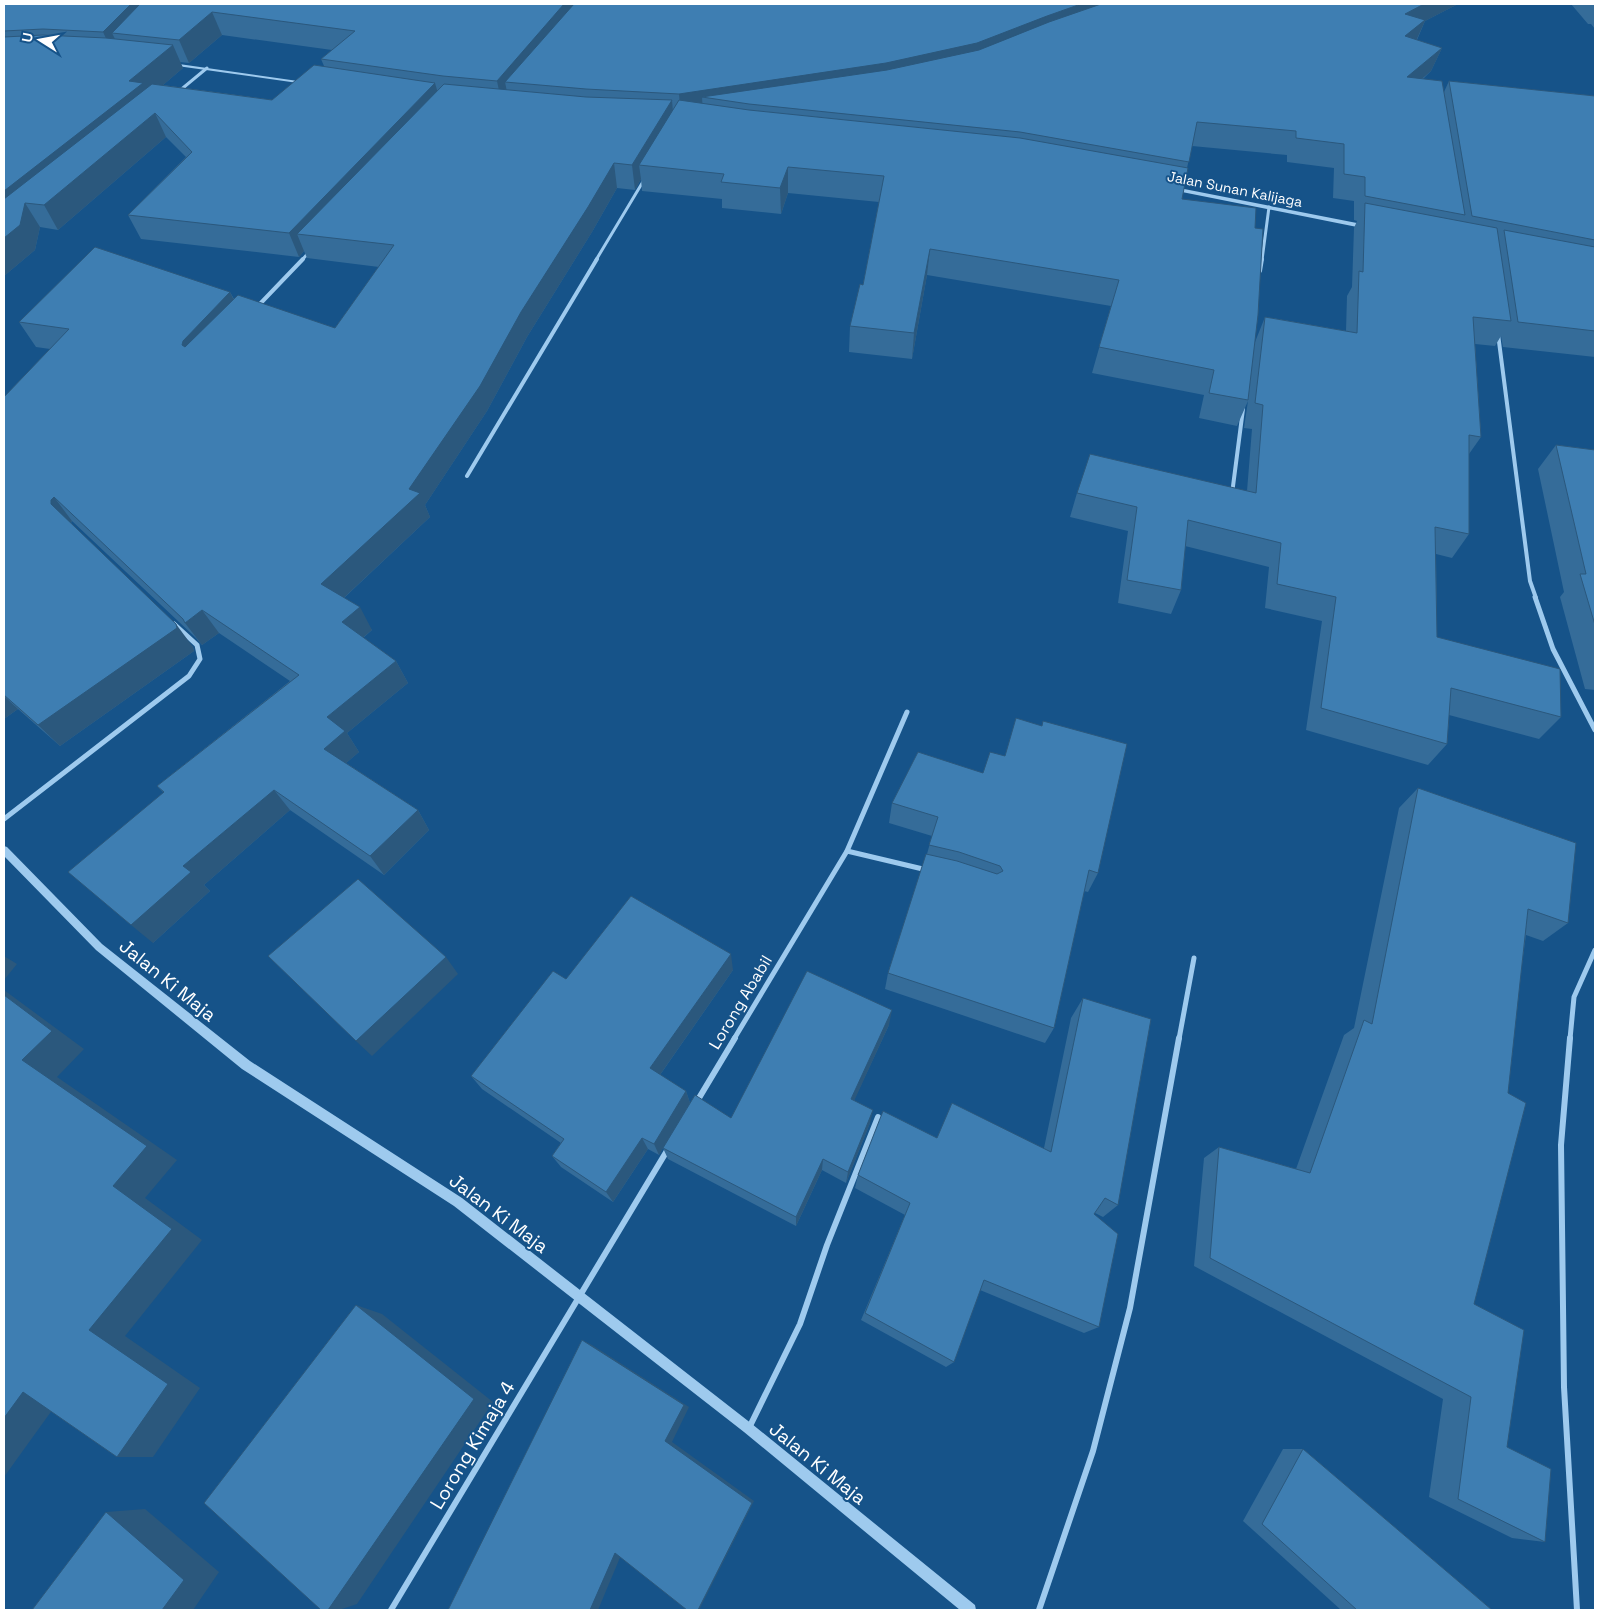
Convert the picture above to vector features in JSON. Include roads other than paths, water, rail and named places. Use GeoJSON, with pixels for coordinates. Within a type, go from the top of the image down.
{"type":"FeatureCollection","features":[{"type":"Feature","properties":{"kind":"street"},"geometry":{"type":"LineString","coordinates":[[161,63],[313,84]]}},
{"type":"Feature","properties":{"kind":"street"},"geometry":{"type":"LineString","coordinates":[[176,93],[207,68]]}},
{"type":"Feature","properties":{"kind":"street"},"geometry":{"type":"LineString","coordinates":[[467,476],[649,172]]}},
{"type":"Feature","properties":{"kind":"street","name":"Jalan Sunan Kalijaga"},"geometry":{"type":"LineString","coordinates":[[1168,188],[1372,228]]}},
{"type":"Feature","properties":{"kind":"street"},"geometry":{"type":"LineString","coordinates":[[1260,276],[1268,207]]}},
{"type":"Feature","properties":{"kind":"street"},"geometry":{"type":"LineString","coordinates":[[253,310],[314,246]]}},
{"type":"Feature","properties":{"kind":"street"},"geometry":{"type":"LineString","coordinates":[[1497,326],[1530,581],[1553,649],[1595,730]]}},
{"type":"Feature","properties":{"kind":"street"},"geometry":{"type":"LineString","coordinates":[[1231,501],[1243,403]]}},
{"type":"Feature","properties":{"kind":"street"},"geometry":{"type":"LineString","coordinates":[[4,818],[189,676],[200,659],[197,645],[169,618]]}},
{"type":"Feature","properties":{"kind":"street","name":"Lorong Ababil"},"geometry":{"type":"LineString","coordinates":[[693,1108],[847,851],[907,712]]}},
{"type":"Feature","properties":{"kind":"street","name":"Jalan Ki Maja"},"geometry":{"type":"LineString","coordinates":[[4,850],[99,947],[246,1065],[458,1202],[748,1428],[970,1610]]}},
{"type":"Feature","properties":{"kind":"street"},"geometry":{"type":"LineString","coordinates":[[847,851],[934,872]]}},
{"type":"Feature","properties":{"kind":"street"},"geometry":{"type":"LineString","coordinates":[[1577,1610],[1564,1387],[1561,1144],[1574,997],[1595,950]]}},
{"type":"Feature","properties":{"kind":"street"},"geometry":{"type":"LineString","coordinates":[[1039,1610],[1093,1451],[1130,1308],[1194,958]]}},
{"type":"Feature","properties":{"kind":"street"},"geometry":{"type":"LineString","coordinates":[[748,1428],[800,1324],[827,1245],[878,1116]]}},
{"type":"Feature","properties":{"kind":"street"},"geometry":{"type":"LineString","coordinates":[[580,1296],[672,1142]]}},
{"type":"Feature","properties":{"kind":"street","name":"Lorong Kimaja 4"},"geometry":{"type":"LineString","coordinates":[[391,1610],[580,1296]]}}]}
